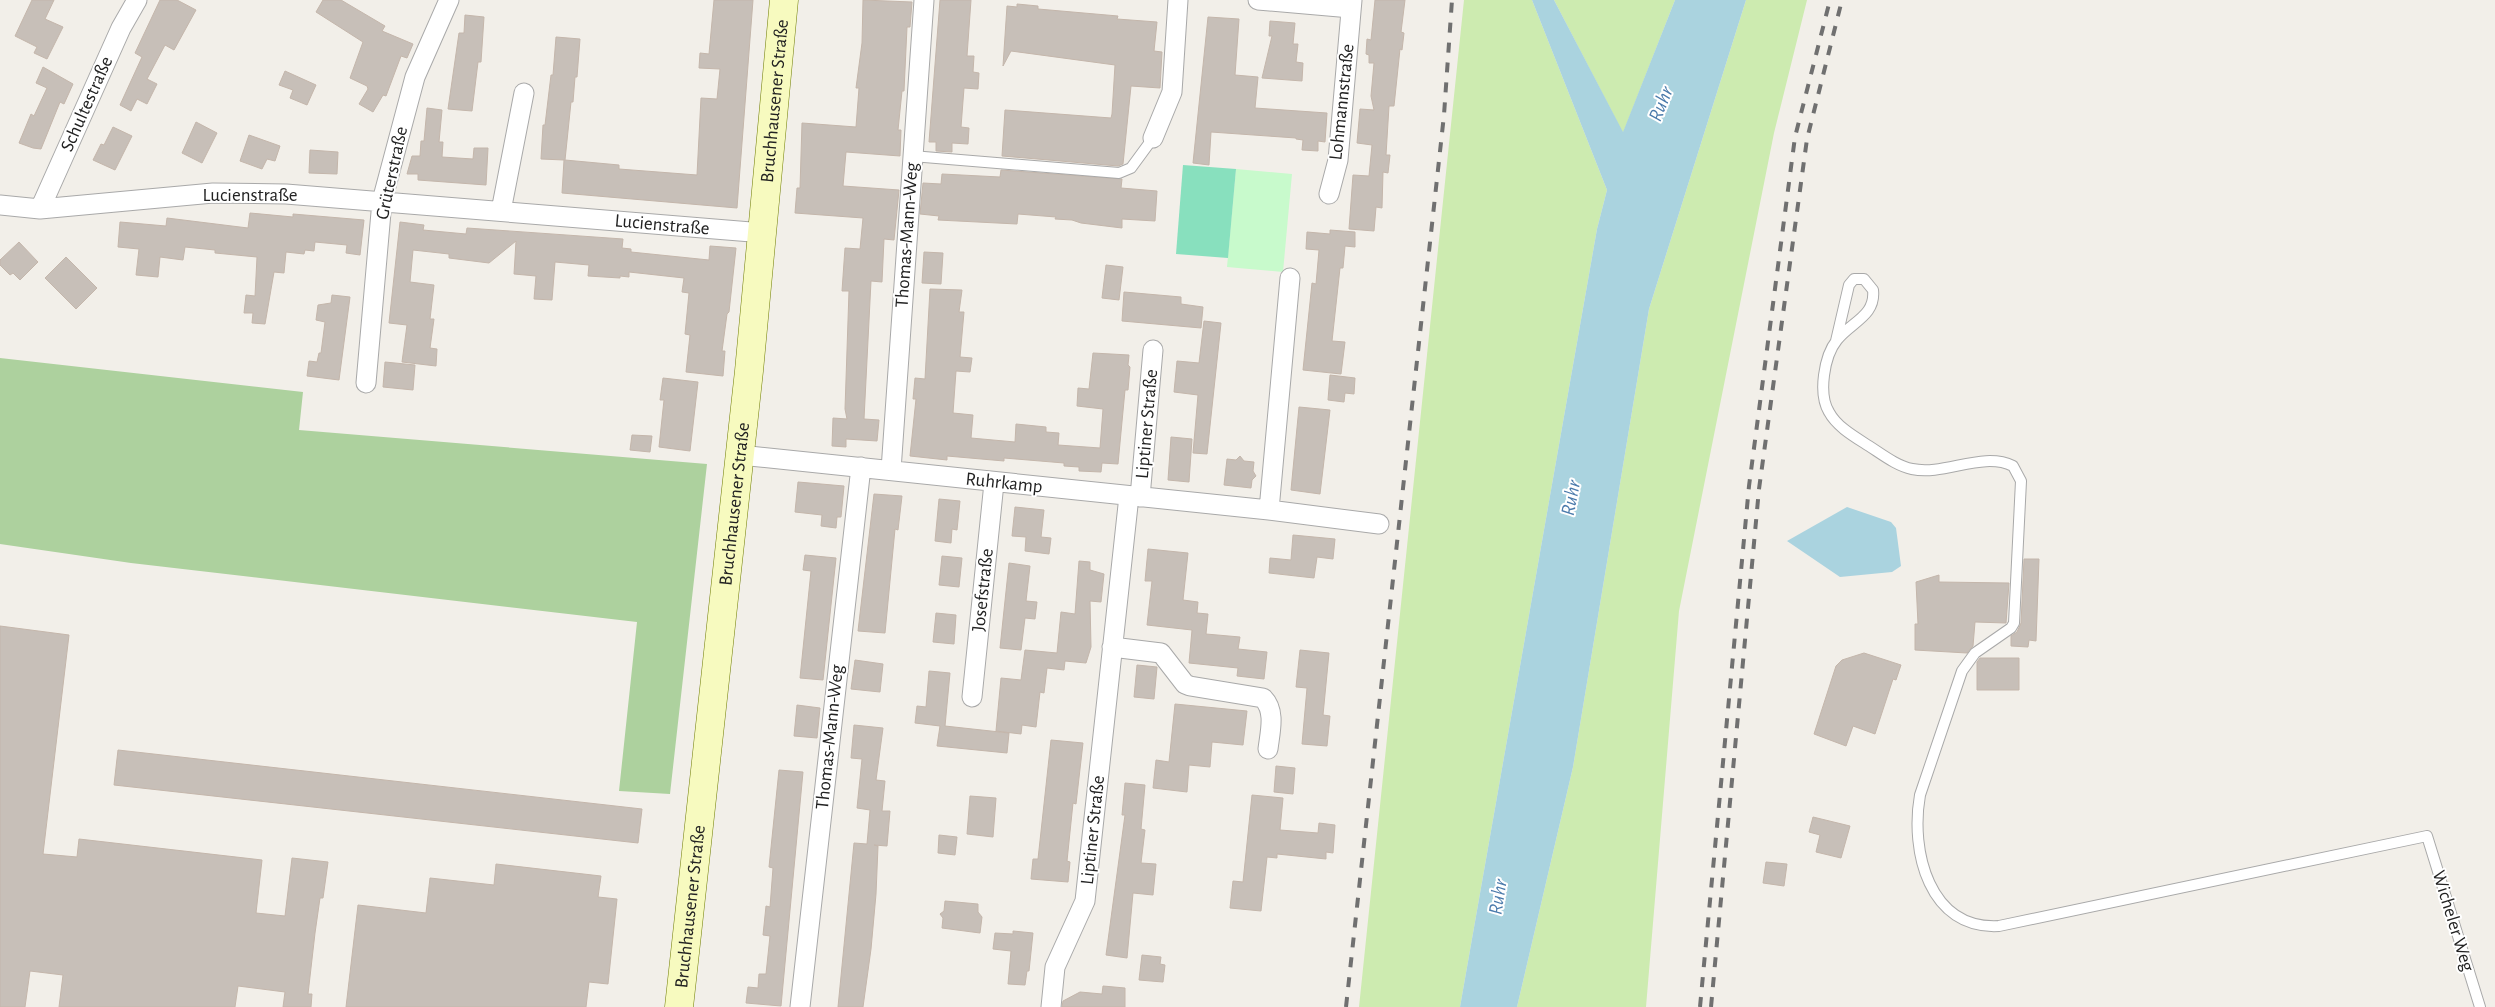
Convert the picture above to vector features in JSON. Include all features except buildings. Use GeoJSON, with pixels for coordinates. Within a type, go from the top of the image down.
{"type":"FeatureCollection","features":[{"type":"Feature","properties":{"kind":"street","name":"Schultestraße"},"geometry":{"type":"LineString","coordinates":[[40,208],[121,28],[137,0]]}},
{"type":"Feature","properties":{"kind":"street","name":"Grüterstraße"},"geometry":{"type":"LineString","coordinates":[[366,383],[382,201],[415,77],[448,0]]}},
{"type":"Feature","properties":{"kind":"street","name":"Bruchhausener Straße"},"geometry":{"type":"LineString","coordinates":[[679,1007],[764,233],[784,0]]}},
{"type":"Feature","properties":{"kind":"street","name":"Thomas-Mann-Weg"},"geometry":{"type":"LineString","coordinates":[[891,470],[924,0]]}},
{"type":"Feature","properties":{"kind":"street"},"geometry":{"type":"LineString","coordinates":[[1153,138],[1172,92],[1178,0]]}},
{"type":"Feature","properties":{"kind":"street","name":"Lohmannstraße"},"geometry":{"type":"LineString","coordinates":[[1258,0],[1351,4],[1338,160],[1329,194]]}},
{"type":"Feature","properties":{"kind":"street"},"geometry":{"type":"LineString","coordinates":[[501,211],[524,93]]}},
{"type":"Feature","properties":{"kind":"street","name":"Lucienstraße"},"geometry":{"type":"LineString","coordinates":[[0,205],[40,208],[213,193],[286,194],[764,233]]}},
{"type":"Feature","properties":{"kind":"street"},"geometry":{"type":"LineString","coordinates":[[1269,510],[1290,278]]}},
{"type":"Feature","properties":{"kind":"street","name":"Liptiner Straße"},"geometry":{"type":"LineString","coordinates":[[1052,1007],[1055,967],[1085,901],[1112,647],[1135,497],[1153,350]]}},
{"type":"Feature","properties":{"kind":"street","name":"Ruhrkamp"},"geometry":{"type":"LineString","coordinates":[[740,455],[891,470],[994,483],[1269,510],[1379,524]]}},
{"type":"Feature","properties":{"kind":"street","name":"Thomas-Mann-Weg"},"geometry":{"type":"LineString","coordinates":[[800,1007],[860,467]]}},
{"type":"Feature","properties":{"kind":"street","name":"Josefstraße"},"geometry":{"type":"LineString","coordinates":[[972,697],[994,483]]}},
{"type":"Feature","properties":{"kind":"street"},"geometry":{"type":"LineString","coordinates":[[1112,647],[1160,653],[1186,684],[1190,686],[1263,698],[1270,707],[1271,716],[1268,748]]}},
{"type":"Feature","properties":{"kind":"lane"},"geometry":{"type":"LineString","coordinates":[[912,156],[1119,173],[1131,168],[1153,138]]}},
{"type":"Feature","properties":{"kind":"lane"},"geometry":{"type":"LineString","coordinates":[[1864,278],[1873,290],[1871,309],[1836,341],[1849,285],[1854,279],[1864,278]]}},
{"type":"Feature","properties":{"kind":"lane","name":"Wicheler Weg"},"geometry":{"type":"LineString","coordinates":[[1836,341],[1827,364],[1824,381],[1825,404],[1833,419],[1857,439],[1900,465],[1912,469],[1943,469],[1996,461],[2013,466],[2021,481],[2014,623],[2011,628],[1975,653],[1962,671],[1920,795],[1918,810],[1919,854],[1933,888],[1954,915],[1975,925],[2000,926],[2427,836],[2480,1007]]}},
{"type":"Feature","properties":{"kind":"green space"},"geometry":{"type":"Polygon","coordinates":[[[1464,0],[1532,0],[1607,190],[1597,229],[1460,1007],[1359,1007],[1464,0]]]}},
{"type":"Feature","properties":{"kind":"green space"},"geometry":{"type":"Polygon","coordinates":[[[1554,0],[1675,0],[1623,133],[1554,0]]]}},
{"type":"Feature","properties":{"kind":"green space"},"geometry":{"type":"Polygon","coordinates":[[[1746,0],[1807,0],[1774,133],[1679,611],[1646,1007],[1517,1007],[1573,767],[1649,309],[1746,0]]]}},
{"type":"Feature","properties":{"kind":"green space"},"geometry":{"type":"Polygon","coordinates":[[[1183,165],[1236,169],[1228,258],[1176,254],[1183,165]]]}},
{"type":"Feature","properties":{"kind":"green space"},"geometry":{"type":"Polygon","coordinates":[[[1236,169],[1292,174],[1283,272],[1227,267],[1236,169]]]}},
{"type":"Feature","properties":{"kind":"green space"},"geometry":{"type":"Polygon","coordinates":[[[0,358],[303,392],[299,430],[707,464],[670,794],[619,791],[637,622],[131,563],[0,544],[0,358]]]}},
{"type":"Feature","properties":{"kind":"water","name":"Ruhr"},"geometry":{"type":"Polygon","coordinates":[[[1532,0],[1554,0],[1623,132],[1675,0],[1746,0],[1649,309],[1573,767],[1517,1007],[1460,1007],[1597,229],[1607,190],[1532,0]]]}},
{"type":"Feature","properties":{"kind":"water"},"geometry":{"type":"Polygon","coordinates":[[[1847,507],[1891,522],[1896,528],[1901,566],[1892,572],[1840,577],[1787,541],[1847,507]]]}},
{"type":"Feature","properties":{"kind":"railway"},"geometry":{"type":"LineString","coordinates":[[1346,1007],[1444,115],[1452,0]]}},
{"type":"Feature","properties":{"kind":"railway"},"geometry":{"type":"LineString","coordinates":[[1700,1007],[1749,486],[1795,137],[1830,0]]}},
{"type":"Feature","properties":{"kind":"railway"},"geometry":{"type":"LineString","coordinates":[[1711,1007],[1759,489],[1807,139],[1842,0]]}}]}
